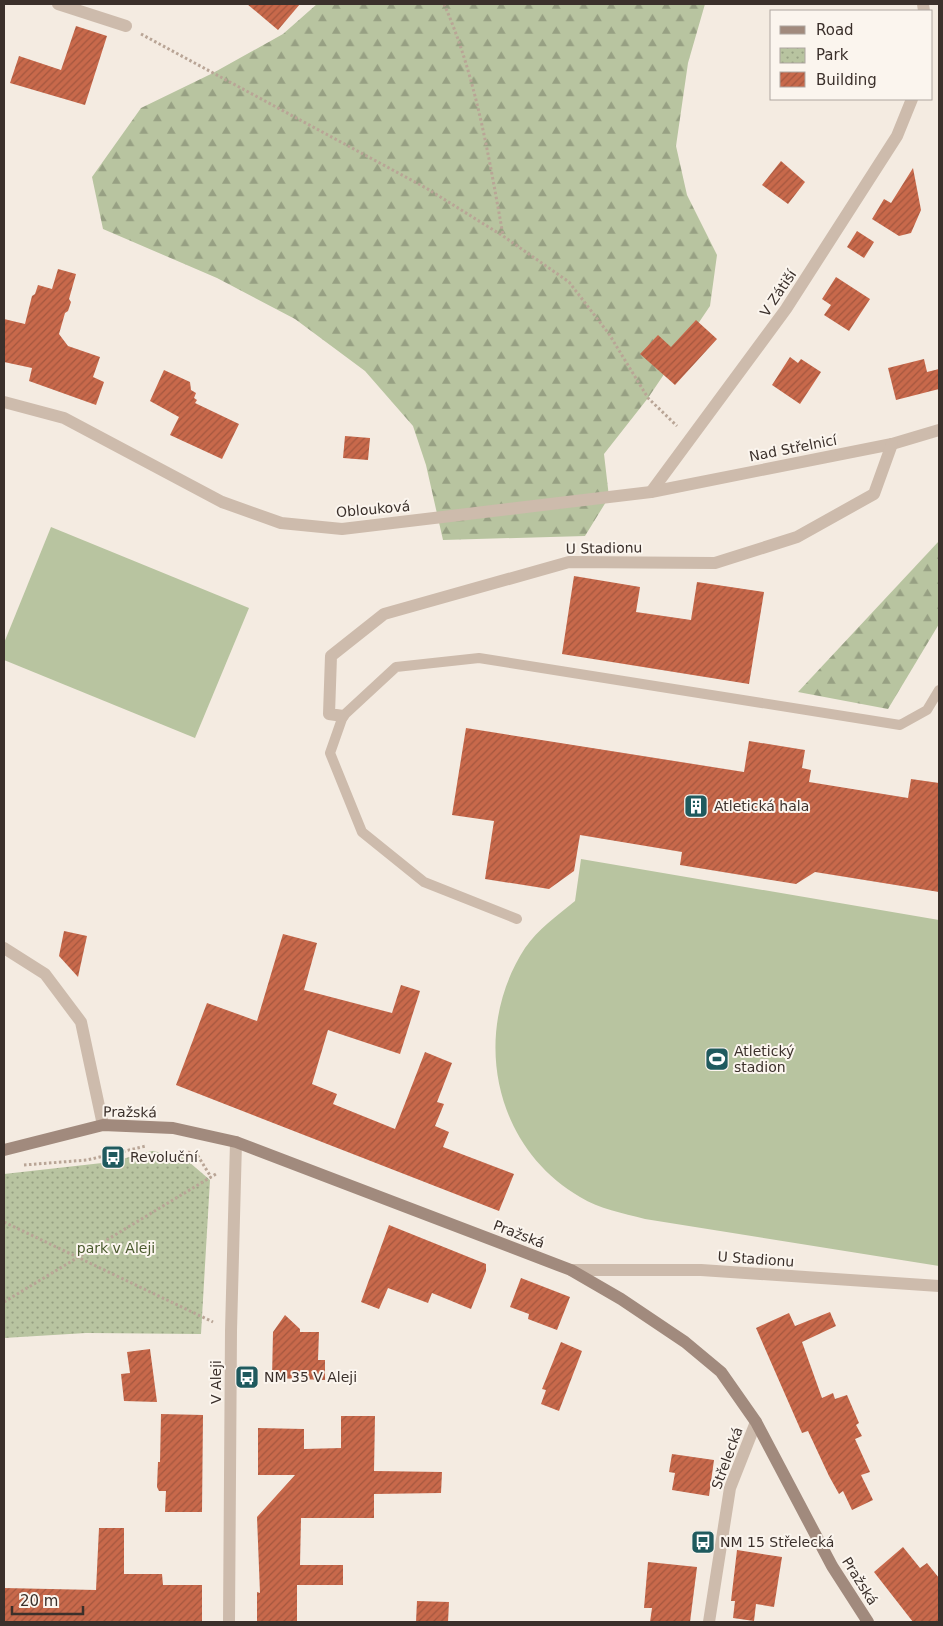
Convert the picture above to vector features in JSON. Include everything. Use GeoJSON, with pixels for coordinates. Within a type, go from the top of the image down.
{"type":"FeatureCollection","features":[{"type":"Feature","properties":{"kind":"main road","name":"Pražská"},"geometry":{"type":"LineString","coordinates":[[4,1150],[102,1125],[173,1128],[236,1142],[571,1270],[621,1299],[685,1342],[721,1372],[756,1422],[832,1566],[868,1622]]}},
{"type":"Feature","properties":{"kind":"street"},"geometry":{"type":"LineString","coordinates":[[58,4],[126,26]]}},
{"type":"Feature","properties":{"kind":"street","name":"V Zátiší"},"geometry":{"type":"LineString","coordinates":[[651,492],[792,301],[897,136],[912,100]]}},
{"type":"Feature","properties":{"kind":"street","name":"Oblouková"},"geometry":{"type":"LineString","coordinates":[[4,402],[64,418],[222,502],[281,523],[342,530],[651,492]]}},
{"type":"Feature","properties":{"kind":"street","name":"Nad Střelnicí"},"geometry":{"type":"LineString","coordinates":[[651,492],[892,444],[939,430]]}},
{"type":"Feature","properties":{"kind":"street","name":"U Stadionu"},"geometry":{"type":"LineString","coordinates":[[343,716],[329,714],[331,656],[384,614],[498,580],[569,562],[715,563],[797,537],[874,494],[892,444]]}},
{"type":"Feature","properties":{"kind":"street"},"geometry":{"type":"LineString","coordinates":[[4,948],[45,974],[81,1022],[102,1125]]}},
{"type":"Feature","properties":{"kind":"street","name":"V Aleji"},"geometry":{"type":"LineString","coordinates":[[229,1622],[231,1331],[236,1142]]}},
{"type":"Feature","properties":{"kind":"street","name":"U Stadionu"},"geometry":{"type":"LineString","coordinates":[[571,1270],[701,1270],[939,1286]]}},
{"type":"Feature","properties":{"kind":"street","name":"Střelecká"},"geometry":{"type":"LineString","coordinates":[[709,1622],[730,1488],[756,1422]]}},
{"type":"Feature","properties":{"kind":"lane"},"geometry":{"type":"LineString","coordinates":[[517,920],[424,882],[362,832],[330,753],[343,716],[396,667],[479,658],[900,726],[927,710],[939,690]]}},
{"type":"Feature","properties":{"kind":"path"},"geometry":{"type":"LineString","coordinates":[[444,4],[452,22],[473,92],[491,168],[503,236]]}},
{"type":"Feature","properties":{"kind":"path"},"geometry":{"type":"LineString","coordinates":[[126,26],[426,188],[503,236],[570,282],[608,334],[648,398],[690,439]]}},
{"type":"Feature","properties":{"kind":"path"},"geometry":{"type":"LineString","coordinates":[[14,1166],[87,1160],[151,1145]]}},
{"type":"Feature","properties":{"kind":"path"},"geometry":{"type":"LineString","coordinates":[[184,1150],[198,1156],[211,1177]]}},
{"type":"Feature","properties":{"kind":"path"},"geometry":{"type":"LineString","coordinates":[[4,1302],[234,1164]]}},
{"type":"Feature","properties":{"kind":"path"},"geometry":{"type":"LineString","coordinates":[[4,1222],[231,1331]]}},
{"type":"Feature","properties":{"kind":"green space"},"geometry":{"type":"Polygon","coordinates":[[[317,4],[705,4],[688,63],[676,146],[687,195],[717,255],[710,306],[648,398],[604,454],[609,497],[585,536],[443,540],[426,465],[413,426],[365,371],[295,319],[217,278],[103,229],[92,177],[141,108],[213,73],[283,34],[317,4]]]}},
{"type":"Feature","properties":{"kind":"green space"},"geometry":{"type":"Polygon","coordinates":[[[51,527],[249,608],[195,738],[4,660],[4,643],[51,527]]]}},
{"type":"Feature","properties":{"kind":"green space"},"geometry":{"type":"Polygon","coordinates":[[[939,541],[939,624],[888,709],[798,692],[939,541]]]}},
{"type":"Feature","properties":{"kind":"green space","name":"Atletický stadion"},"geometry":{"type":"Polygon","coordinates":[[[581,859],[939,920],[939,1266],[645,1219],[595,1205],[580,1197],[550,1175],[527,1148],[510,1118],[499,1084],[495,1050],[498,1015],[508,980],[525,948],[542,929],[575,901],[581,859]]]}},
{"type":"Feature","properties":{"kind":"green space","name":"park v Aleji"},"geometry":{"type":"Polygon","coordinates":[[[152,1151],[182,1156],[210,1180],[201,1334],[86,1333],[4,1338],[4,1174],[111,1162],[152,1151]]]}},
{"type":"Feature","properties":{"kind":"building"},"geometry":{"type":"Polygon","coordinates":[[[247,4],[300,4],[278,30],[247,4]]]}},
{"type":"Feature","properties":{"kind":"building"},"geometry":{"type":"Polygon","coordinates":[[[76,26],[107,36],[85,105],[10,83],[19,56],[61,70],[76,26]]]}},
{"type":"Feature","properties":{"kind":"building"},"geometry":{"type":"Polygon","coordinates":[[[781,161],[805,182],[788,204],[762,185],[781,161]]]}},
{"type":"Feature","properties":{"kind":"building"},"geometry":{"type":"Polygon","coordinates":[[[913,168],[921,210],[911,233],[899,236],[872,219],[884,199],[891,203],[913,168]]]}},
{"type":"Feature","properties":{"kind":"building"},"geometry":{"type":"Polygon","coordinates":[[[857,231],[874,242],[864,258],[847,247],[857,231]]]}},
{"type":"Feature","properties":{"kind":"building"},"geometry":{"type":"Polygon","coordinates":[[[58,269],[76,274],[69,299],[71,302],[68,311],[65,313],[59,334],[68,346],[100,357],[93,377],[104,382],[96,405],[29,381],[32,368],[4,362],[4,319],[25,324],[32,296],[35,294],[38,285],[52,289],[58,269]]]}},
{"type":"Feature","properties":{"kind":"building"},"geometry":{"type":"Polygon","coordinates":[[[836,277],[870,299],[849,331],[824,315],[831,305],[822,299],[836,277]]]}},
{"type":"Feature","properties":{"kind":"building"},"geometry":{"type":"Polygon","coordinates":[[[696,320],[717,339],[675,385],[640,354],[658,335],[671,347],[696,320]]]}},
{"type":"Feature","properties":{"kind":"building"},"geometry":{"type":"Polygon","coordinates":[[[790,357],[798,363],[801,359],[821,372],[800,404],[772,385],[790,357]]]}},
{"type":"Feature","properties":{"kind":"building"},"geometry":{"type":"Polygon","coordinates":[[[924,359],[927,372],[939,369],[939,389],[896,400],[888,368],[924,359]]]}},
{"type":"Feature","properties":{"kind":"building"},"geometry":{"type":"Polygon","coordinates":[[[164,370],[190,382],[191,390],[196,393],[194,398],[197,400],[195,403],[239,424],[222,459],[170,435],[179,417],[150,401],[164,370]]]}},
{"type":"Feature","properties":{"kind":"building"},"geometry":{"type":"Polygon","coordinates":[[[345,436],[370,438],[368,460],[343,458],[345,436]]]}},
{"type":"Feature","properties":{"kind":"building"},"geometry":{"type":"Polygon","coordinates":[[[574,576],[640,587],[636,612],[691,620],[697,582],[764,592],[749,684],[562,654],[574,576]]]}},
{"type":"Feature","properties":{"kind":"building","name":"Atletická hala"},"geometry":{"type":"Polygon","coordinates":[[[466,728],[744,772],[749,741],[805,750],[802,768],[811,770],[809,782],[908,798],[911,779],[939,783],[939,892],[815,872],[796,884],[680,865],[682,852],[580,835],[574,871],[549,889],[485,879],[494,821],[452,815],[466,728]]]}},
{"type":"Feature","properties":{"kind":"building"},"geometry":{"type":"Polygon","coordinates":[[[64,931],[87,936],[78,977],[59,956],[64,931]]]}},
{"type":"Feature","properties":{"kind":"building"},"geometry":{"type":"Polygon","coordinates":[[[283,934],[317,943],[304,990],[392,1013],[401,985],[420,991],[400,1054],[328,1030],[312,1084],[337,1094],[333,1104],[395,1129],[425,1052],[452,1063],[437,1102],[444,1104],[435,1126],[449,1132],[443,1147],[514,1174],[499,1211],[176,1085],[207,1003],[257,1021],[283,934]]]}},
{"type":"Feature","properties":{"kind":"building"},"geometry":{"type":"Polygon","coordinates":[[[389,1225],[486,1264],[486,1271],[471,1309],[432,1293],[428,1303],[388,1288],[379,1309],[361,1302],[389,1225]]]}},
{"type":"Feature","properties":{"kind":"building"},"geometry":{"type":"Polygon","coordinates":[[[521,1278],[570,1297],[557,1330],[528,1319],[529,1314],[510,1307],[521,1278]]]}},
{"type":"Feature","properties":{"kind":"building"},"geometry":{"type":"Polygon","coordinates":[[[830,1312],[836,1326],[802,1342],[822,1398],[833,1393],[835,1399],[847,1395],[859,1423],[856,1425],[862,1436],[855,1439],[870,1472],[861,1475],[873,1500],[852,1510],[843,1491],[839,1494],[808,1431],[802,1433],[756,1328],[789,1313],[795,1326],[830,1312]]]}},
{"type":"Feature","properties":{"kind":"building"},"geometry":{"type":"Polygon","coordinates":[[[285,1315],[300,1329],[300,1332],[319,1332],[318,1360],[325,1360],[325,1380],[272,1378],[273,1332],[285,1315]]]}},
{"type":"Feature","properties":{"kind":"building"},"geometry":{"type":"Polygon","coordinates":[[[561,1342],[582,1351],[559,1411],[541,1404],[546,1390],[542,1389],[561,1342]]]}},
{"type":"Feature","properties":{"kind":"building"},"geometry":{"type":"Polygon","coordinates":[[[150,1349],[157,1402],[124,1401],[121,1374],[130,1373],[127,1352],[150,1349]]]}},
{"type":"Feature","properties":{"kind":"building"},"geometry":{"type":"Polygon","coordinates":[[[161,1414],[203,1415],[202,1512],[165,1512],[166,1491],[159,1491],[157,1487],[158,1462],[160,1462],[161,1414]]]}},
{"type":"Feature","properties":{"kind":"building"},"geometry":{"type":"Polygon","coordinates":[[[341,1416],[375,1416],[374,1471],[442,1472],[441,1493],[374,1494],[374,1518],[301,1518],[300,1565],[343,1565],[343,1585],[297,1585],[297,1622],[257,1622],[257,1592],[260,1593],[257,1517],[295,1475],[258,1475],[258,1428],[304,1429],[304,1449],[341,1448],[341,1416]]]}},
{"type":"Feature","properties":{"kind":"building"},"geometry":{"type":"Polygon","coordinates":[[[672,1454],[714,1460],[709,1496],[672,1490],[675,1473],[669,1472],[672,1454]]]}},
{"type":"Feature","properties":{"kind":"building"},"geometry":{"type":"Polygon","coordinates":[[[99,1528],[124,1528],[124,1574],[162,1574],[163,1585],[202,1585],[202,1622],[4,1622],[4,1588],[96,1590],[99,1528]]]}},
{"type":"Feature","properties":{"kind":"building"},"geometry":{"type":"Polygon","coordinates":[[[903,1547],[920,1568],[927,1563],[939,1578],[939,1622],[913,1622],[874,1572],[903,1547]]]}},
{"type":"Feature","properties":{"kind":"building"},"geometry":{"type":"Polygon","coordinates":[[[737,1550],[782,1557],[774,1607],[756,1604],[754,1621],[733,1618],[735,1601],[731,1601],[737,1550]]]}},
{"type":"Feature","properties":{"kind":"building"},"geometry":{"type":"Polygon","coordinates":[[[648,1562],[697,1567],[690,1622],[650,1622],[652,1608],[644,1608],[648,1562]]]}},
{"type":"Feature","properties":{"kind":"building"},"geometry":{"type":"Polygon","coordinates":[[[417,1601],[449,1602],[448,1622],[416,1622],[417,1601]]]}},
{"type":"Feature","properties":{"kind":"place","name":"Atletická hala"},"geometry":{"type":"Point","coordinates":[696,806]}},
{"type":"Feature","properties":{"kind":"place","name":"Atletický stadion"},"geometry":{"type":"Point","coordinates":[717,1059]}},
{"type":"Feature","properties":{"kind":"place","name":"Revoluční"},"geometry":{"type":"Point","coordinates":[113,1157]}},
{"type":"Feature","properties":{"kind":"place","name":"NM 35 V Aleji"},"geometry":{"type":"Point","coordinates":[247,1377]}},
{"type":"Feature","properties":{"kind":"place","name":"NM 15 Střelecká"},"geometry":{"type":"Point","coordinates":[703,1542]}}]}
